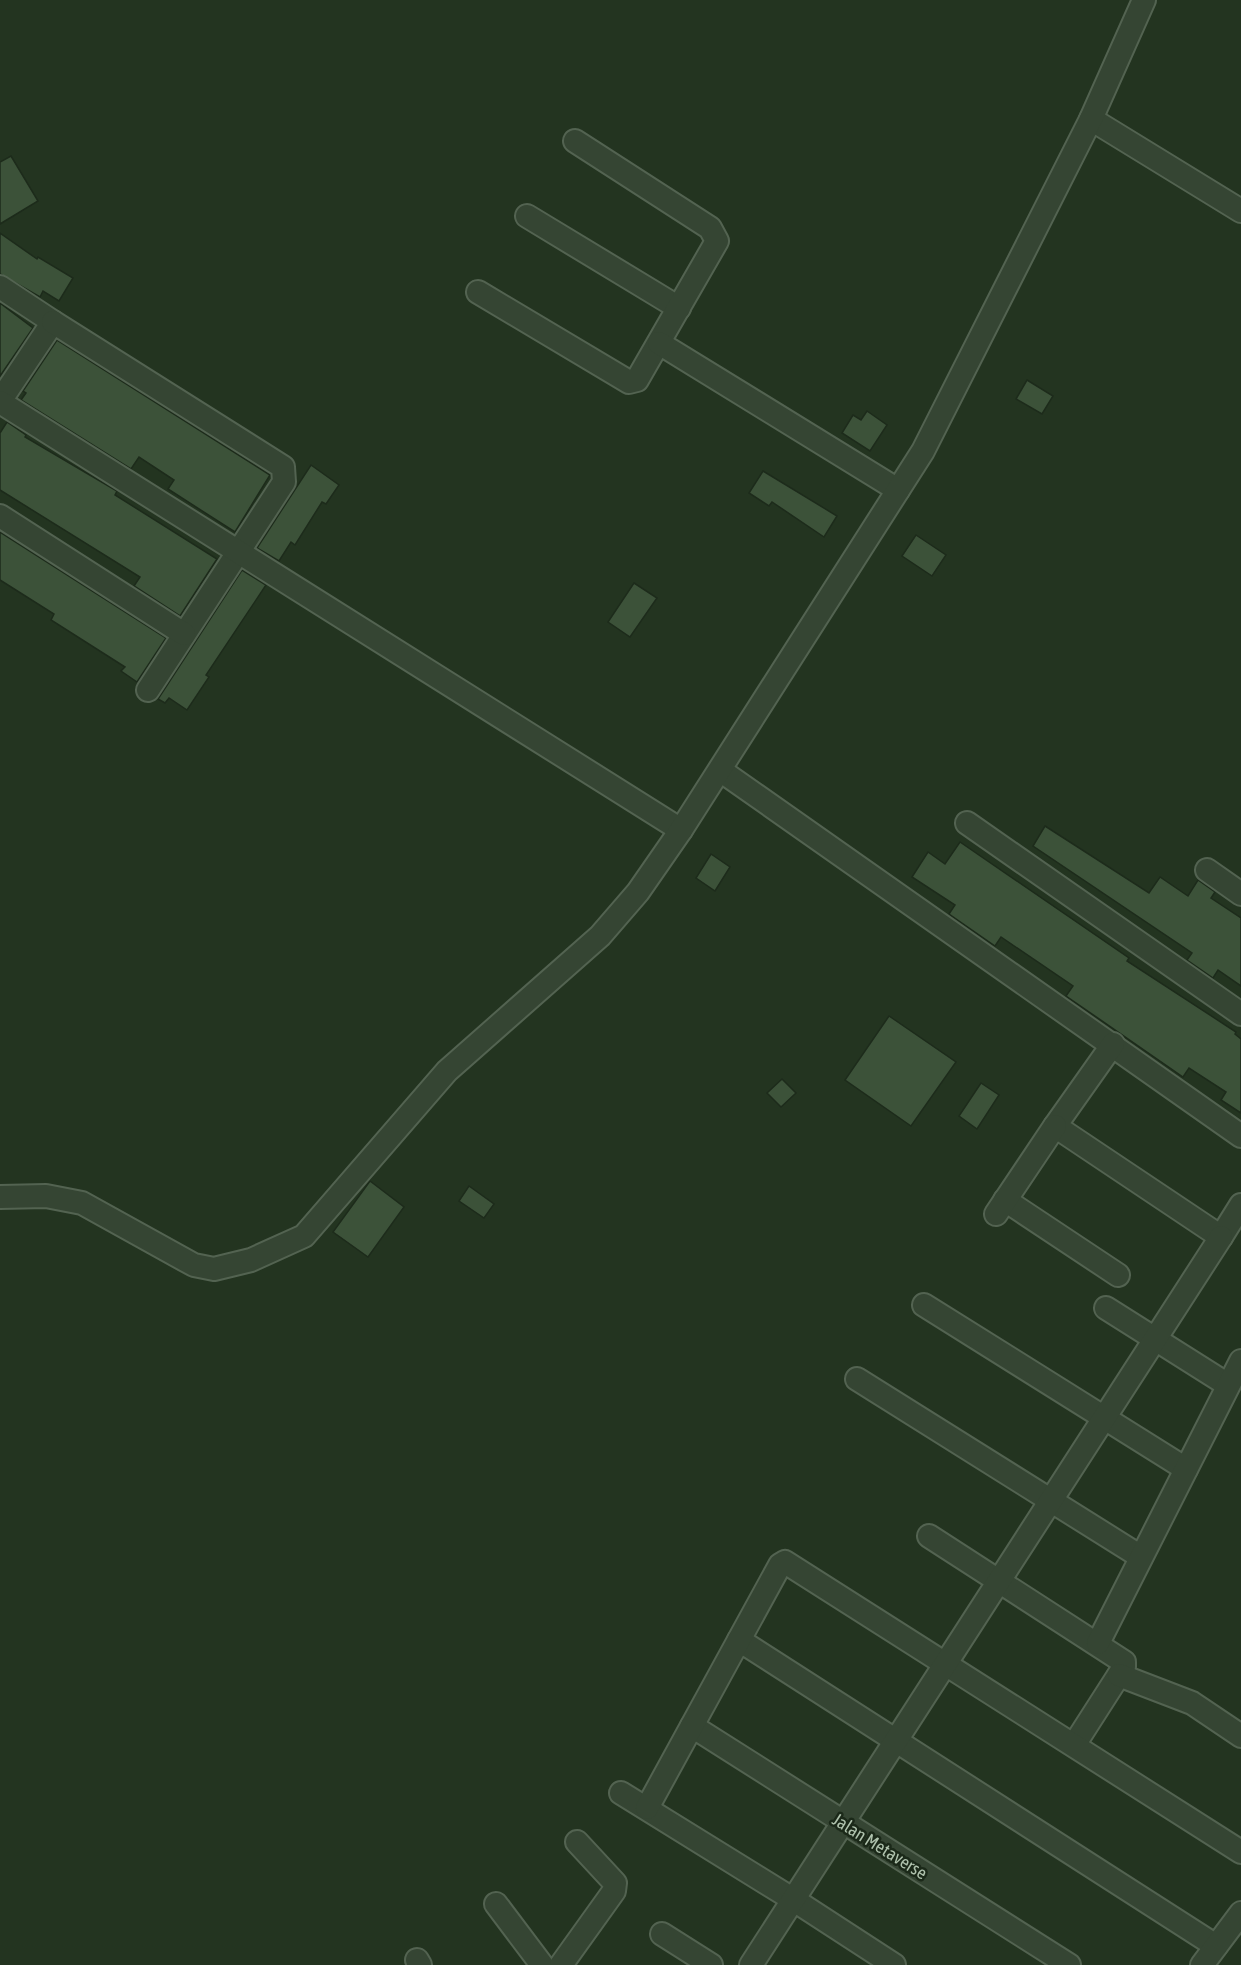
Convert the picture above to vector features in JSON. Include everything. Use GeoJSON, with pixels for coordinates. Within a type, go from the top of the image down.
{"type":"FeatureCollection","features":[{"type":"Feature","properties":{"kind":"street"},"geometry":{"type":"LineString","coordinates":[[0,1197],[46,1196],[82,1203],[194,1265],[214,1269],[251,1260],[304,1236],[447,1071],[600,936],[638,892],[681,830],[923,451],[1091,118],[1144,0]]}},
{"type":"Feature","properties":{"kind":"street"},"geometry":{"type":"LineString","coordinates":[[1091,118],[1241,211]]}},
{"type":"Feature","properties":{"kind":"street"},"geometry":{"type":"LineString","coordinates":[[477,292],[629,382],[637,380],[717,241],[716,235],[710,228],[575,141]]}},
{"type":"Feature","properties":{"kind":"street"},"geometry":{"type":"LineString","coordinates":[[527,216],[679,308]]}},
{"type":"Feature","properties":{"kind":"street"},"geometry":{"type":"LineString","coordinates":[[0,287],[284,467],[284,482],[148,690]]}},
{"type":"Feature","properties":{"kind":"street"},"geometry":{"type":"LineString","coordinates":[[53,322],[0,401],[681,830]]}},
{"type":"Feature","properties":{"kind":"street"},"geometry":{"type":"LineString","coordinates":[[659,343],[898,490]]}},
{"type":"Feature","properties":{"kind":"street"},"geometry":{"type":"LineString","coordinates":[[0,516],[184,634]]}},
{"type":"Feature","properties":{"kind":"street"},"geometry":{"type":"LineString","coordinates":[[720,770],[1241,1136]]}},
{"type":"Feature","properties":{"kind":"street"},"geometry":{"type":"LineString","coordinates":[[967,823],[1241,1014]]}},
{"type":"Feature","properties":{"kind":"street"},"geometry":{"type":"LineString","coordinates":[[1207,870],[1241,894]]}},
{"type":"Feature","properties":{"kind":"street"},"geometry":{"type":"LineString","coordinates":[[1113,1044],[1000,1207],[1118,1275]]}},
{"type":"Feature","properties":{"kind":"street"},"geometry":{"type":"LineString","coordinates":[[1055,1126],[1228,1237]]}},
{"type":"Feature","properties":{"kind":"street"},"geometry":{"type":"LineString","coordinates":[[751,1965],[1154,1339],[1228,1237],[1241,1205]]}},
{"type":"Feature","properties":{"kind":"street"},"geometry":{"type":"LineString","coordinates":[[924,1305],[1186,1469]]}},
{"type":"Feature","properties":{"kind":"street"},"geometry":{"type":"LineString","coordinates":[[1106,1308],[1228,1385]]}},
{"type":"Feature","properties":{"kind":"street"},"geometry":{"type":"LineString","coordinates":[[1098,1643],[1241,1361]]}},
{"type":"Feature","properties":{"kind":"street"},"geometry":{"type":"LineString","coordinates":[[857,1380],[1050,1498],[1141,1557]]}},
{"type":"Feature","properties":{"kind":"street"},"geometry":{"type":"LineString","coordinates":[[929,1536],[1098,1643],[1124,1662],[1124,1667],[1074,1744]]}},
{"type":"Feature","properties":{"kind":"street"},"geometry":{"type":"LineString","coordinates":[[647,1808],[780,1565],[785,1562],[945,1661],[1241,1852]]}},
{"type":"Feature","properties":{"kind":"street"},"geometry":{"type":"LineString","coordinates":[[739,1640],[1216,1946]]}},
{"type":"Feature","properties":{"kind":"street"},"geometry":{"type":"LineString","coordinates":[[1119,1675],[1192,1703],[1241,1736]]}},
{"type":"Feature","properties":{"kind":"street","name":"Jalan Metaverse"},"geometry":{"type":"LineString","coordinates":[[692,1726],[1069,1965]]}},
{"type":"Feature","properties":{"kind":"street"},"geometry":{"type":"LineString","coordinates":[[621,1793],[894,1965]]}},
{"type":"Feature","properties":{"kind":"street"},"geometry":{"type":"LineString","coordinates":[[561,1965],[614,1891],[615,1883],[577,1842]]}},
{"type":"Feature","properties":{"kind":"street"},"geometry":{"type":"LineString","coordinates":[[496,1904],[542,1965]]}},
{"type":"Feature","properties":{"kind":"street"},"geometry":{"type":"LineString","coordinates":[[1202,1965],[1241,1913]]}},
{"type":"Feature","properties":{"kind":"street"},"geometry":{"type":"LineString","coordinates":[[662,1934],[711,1965]]}},
{"type":"Feature","properties":{"kind":"building"},"geometry":{"type":"Polygon","coordinates":[[[11,156],[38,201],[0,224],[0,162],[11,156]]]}},
{"type":"Feature","properties":{"kind":"building"},"geometry":{"type":"Polygon","coordinates":[[[0,233],[37,259],[38,257],[73,278],[59,301],[43,291],[40,297],[0,274],[0,233]]]}},
{"type":"Feature","properties":{"kind":"building"},"geometry":{"type":"Polygon","coordinates":[[[0,303],[33,328],[0,376],[0,303]]]}},
{"type":"Feature","properties":{"kind":"building"},"geometry":{"type":"Polygon","coordinates":[[[57,340],[270,475],[235,532],[168,489],[174,480],[139,457],[131,469],[21,400],[26,393],[23,391],[57,340]]]}},
{"type":"Feature","properties":{"kind":"building"},"geometry":{"type":"Polygon","coordinates":[[[1027,380],[1053,396],[1042,414],[1016,399],[1027,380]]]}},
{"type":"Feature","properties":{"kind":"building"},"geometry":{"type":"Polygon","coordinates":[[[867,411],[887,425],[870,451],[842,433],[853,415],[861,420],[867,411]]]}},
{"type":"Feature","properties":{"kind":"building"},"geometry":{"type":"Polygon","coordinates":[[[7,422],[26,435],[25,437],[117,491],[115,495],[217,559],[180,616],[134,586],[140,577],[0,490],[0,433],[7,422]]]}},
{"type":"Feature","properties":{"kind":"building"},"geometry":{"type":"Polygon","coordinates":[[[311,465],[339,485],[326,504],[322,502],[295,545],[291,542],[279,561],[257,548],[311,465]]]}},
{"type":"Feature","properties":{"kind":"building"},"geometry":{"type":"Polygon","coordinates":[[[763,471],[837,516],[824,537],[772,502],[769,506],[749,493],[763,471]]]}},
{"type":"Feature","properties":{"kind":"building"},"geometry":{"type":"Polygon","coordinates":[[[0,532],[166,638],[137,682],[121,671],[125,667],[51,620],[54,614],[0,580],[0,532]]]}},
{"type":"Feature","properties":{"kind":"building"},"geometry":{"type":"Polygon","coordinates":[[[916,535],[946,555],[932,576],[902,556],[916,535]]]}},
{"type":"Feature","properties":{"kind":"building"},"geometry":{"type":"Polygon","coordinates":[[[242,570],[266,585],[206,675],[209,677],[187,710],[169,698],[165,703],[158,699],[242,570]]]}},
{"type":"Feature","properties":{"kind":"building"},"geometry":{"type":"Polygon","coordinates":[[[634,583],[657,598],[630,637],[608,622],[634,583]]]}},
{"type":"Feature","properties":{"kind":"building"},"geometry":{"type":"Polygon","coordinates":[[[1045,826],[1149,893],[1160,877],[1188,896],[1198,880],[1215,892],[1211,898],[1241,918],[1241,986],[1218,970],[1213,978],[1187,960],[1192,953],[1033,846],[1045,826]]]}},
{"type":"Feature","properties":{"kind":"building"},"geometry":{"type":"Polygon","coordinates":[[[960,842],[1129,958],[1127,961],[1236,1032],[1235,1034],[1241,1039],[1241,1113],[1221,1100],[1226,1092],[1189,1068],[1183,1077],[1066,996],[1073,986],[1001,937],[995,946],[949,914],[955,905],[912,877],[928,852],[945,864],[960,842]]]}},
{"type":"Feature","properties":{"kind":"building"},"geometry":{"type":"Polygon","coordinates":[[[711,854],[730,867],[715,891],[696,878],[711,854]]]}},
{"type":"Feature","properties":{"kind":"building"},"geometry":{"type":"Polygon","coordinates":[[[889,1016],[956,1062],[911,1126],[845,1080],[889,1016]]]}},
{"type":"Feature","properties":{"kind":"building"},"geometry":{"type":"Polygon","coordinates":[[[782,1079],[796,1093],[781,1107],[767,1093],[782,1079]]]}},
{"type":"Feature","properties":{"kind":"building"},"geometry":{"type":"Polygon","coordinates":[[[981,1083],[999,1095],[977,1129],[959,1116],[981,1083]]]}},
{"type":"Feature","properties":{"kind":"building"},"geometry":{"type":"Polygon","coordinates":[[[370,1181],[404,1207],[368,1257],[333,1232],[370,1181]]]}},
{"type":"Feature","properties":{"kind":"building"},"geometry":{"type":"Polygon","coordinates":[[[469,1186],[494,1204],[484,1218],[459,1201],[469,1186]]]}}]}
